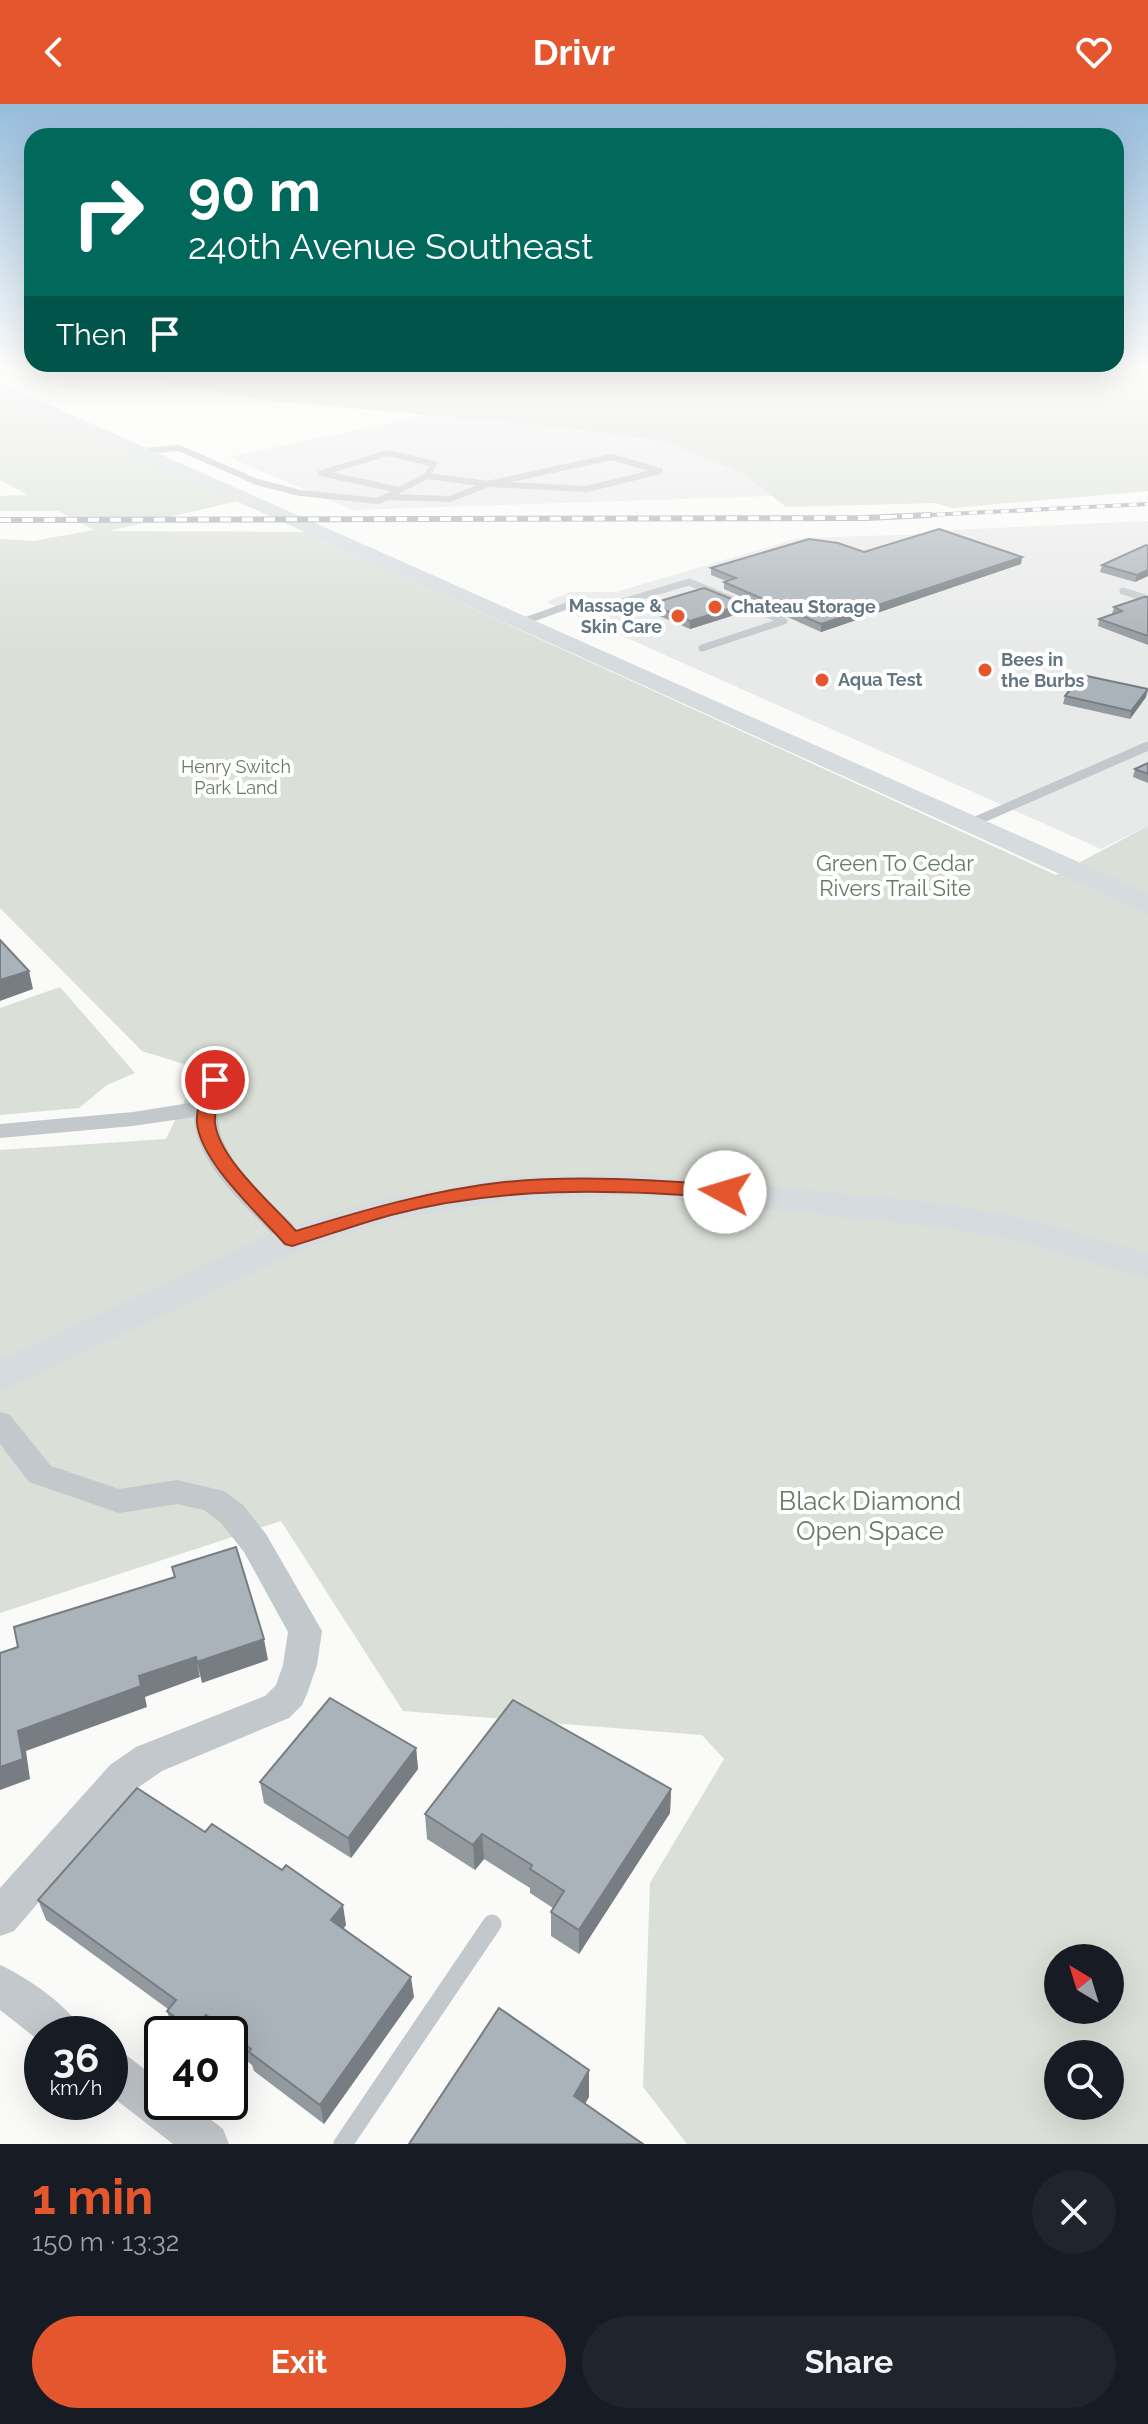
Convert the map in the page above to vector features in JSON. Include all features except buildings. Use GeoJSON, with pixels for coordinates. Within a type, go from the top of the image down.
{"type":"FeatureCollection","features":[{"type":"Feature","properties":{"kind":"main road"},"geometry":{"type":"LineString","coordinates":[[168,462],[1148,905]]}},
{"type":"Feature","properties":{"kind":"street"},"geometry":{"type":"LineString","coordinates":[[215,1080],[206,1108],[206,1125],[213,1146],[225,1164],[292,1239]]}},
{"type":"Feature","properties":{"kind":"street"},"geometry":{"type":"LineString","coordinates":[[0,1131],[133,1119],[206,1108]]}},
{"type":"Feature","properties":{"kind":"street"},"geometry":{"type":"LineString","coordinates":[[0,1377],[292,1239],[391,1208],[443,1197],[539,1186],[633,1184],[940,1215],[1019,1229],[1148,1266]]}},
{"type":"Feature","properties":{"kind":"street"},"geometry":{"type":"LineString","coordinates":[[0,1423],[40,1474],[119,1501],[177,1492],[213,1500],[232,1514],[255,1543],[305,1631],[300,1665],[290,1694],[277,1707],[149,1759],[123,1777],[0,1917]]}},
{"type":"Feature","properties":{"kind":"street"},"geometry":{"type":"LineString","coordinates":[[0,1985],[40,2016]]}},
{"type":"Feature","properties":{"kind":"street"},"geometry":{"type":"LineString","coordinates":[[128,2083],[208,2144]]}},
{"type":"Feature","properties":{"kind":"lane"},"geometry":{"type":"LineString","coordinates":[[212,462],[257,482],[300,493],[378,501],[427,476],[434,464],[426,462]]}},
{"type":"Feature","properties":{"kind":"lane"},"geometry":{"type":"LineString","coordinates":[[357,462],[321,473],[399,490]]}},
{"type":"Feature","properties":{"kind":"lane"},"geometry":{"type":"LineString","coordinates":[[387,497],[450,499],[488,484],[588,462]]}},
{"type":"Feature","properties":{"kind":"lane"},"geometry":{"type":"LineString","coordinates":[[427,476],[488,484],[587,489],[660,471],[630,462]]}},
{"type":"Feature","properties":{"kind":"lane"},"geometry":{"type":"LineString","coordinates":[[522,622],[575,603],[619,603],[689,582],[784,621],[702,648]]}},
{"type":"Feature","properties":{"kind":"lane"},"geometry":{"type":"LineString","coordinates":[[1123,591],[1148,599]]}},
{"type":"Feature","properties":{"kind":"lane"},"geometry":{"type":"LineString","coordinates":[[969,824],[1148,746]]}},
{"type":"Feature","properties":{"kind":"lane"},"geometry":{"type":"LineString","coordinates":[[343,2144],[492,1924]]}},
{"type":"Feature","properties":{"kind":"shaded area"},"geometry":{"type":"Polygon","coordinates":[[[241,462],[750,462],[833,494],[352,510],[241,462]]]}},
{"type":"Feature","properties":{"kind":"shaded area"},"geometry":{"type":"Polygon","coordinates":[[[1148,521],[1148,826],[1101,849],[546,602],[571,592],[616,592],[799,538],[932,534],[928,531],[1148,521]]]}},
{"type":"Feature","properties":{"kind":"green space"},"geometry":{"type":"Polygon","coordinates":[[[0,462],[153,462],[238,501],[109,531],[306,532],[1056,875],[1148,826],[1148,2144],[687,2144],[643,2087],[650,1883],[724,1759],[702,1735],[403,1711],[281,1521],[0,1613],[0,1150],[166,1139],[200,1069],[142,1051],[0,908],[0,539],[33,541],[94,530],[58,511],[0,511],[0,496],[28,495],[0,480],[0,462]]]}},
{"type":"Feature","properties":{"kind":"green space"},"geometry":{"type":"Polygon","coordinates":[[[716,462],[1148,462],[1148,491],[952,508],[935,503],[786,507],[743,473],[716,462]]]}},
{"type":"Feature","properties":{"kind":"green space"},"geometry":{"type":"Polygon","coordinates":[[[60,987],[135,1073],[107,1085],[79,1108],[0,1115],[0,1008],[60,987]]]}},
{"type":"Feature","properties":{"kind":"railway"},"geometry":{"type":"LineString","coordinates":[[916,516],[1148,504]]}},
{"type":"Feature","properties":{"kind":"railway"},"geometry":{"type":"LineString","coordinates":[[916,516],[930,515]]}},
{"type":"Feature","properties":{"kind":"railway"},"geometry":{"type":"LineString","coordinates":[[0,520],[916,516]]}},
{"type":"Feature","properties":{"kind":"railway"},"geometry":{"type":"LineString","coordinates":[[889,517],[916,516]]}},
{"type":"Feature","properties":{"kind":"place","name":"Chateau Storage"},"geometry":{"type":"Point","coordinates":[715,607]}},
{"type":"Feature","properties":{"kind":"place","name":"Massage & Skin Care"},"geometry":{"type":"Point","coordinates":[678,616]}},
{"type":"Feature","properties":{"kind":"place","name":"Bees in the Burbs"},"geometry":{"type":"Point","coordinates":[985,670]}},
{"type":"Feature","properties":{"kind":"place","name":"Aqua Test"},"geometry":{"type":"Point","coordinates":[822,680]}},
{"type":"Feature","properties":{"kind":"route"},"geometry":{"type":"LineString","coordinates":[[215,1080],[206,1108],[206,1125],[213,1146],[225,1164],[292,1239],[391,1208],[505,1189],[633,1184],[725,1192]]}},
{"type":"Feature","properties":{"kind":"park label","name":"Henry Switch Park Land"},"geometry":{"type":"Point","coordinates":[236,777]}},
{"type":"Feature","properties":{"kind":"park label","name":"Green To Cedar Rivers Trail Site"},"geometry":{"type":"Point","coordinates":[895,876]}},
{"type":"Feature","properties":{"kind":"park label","name":"Black Diamond Open Space"},"geometry":{"type":"Point","coordinates":[870,1516]}}]}
